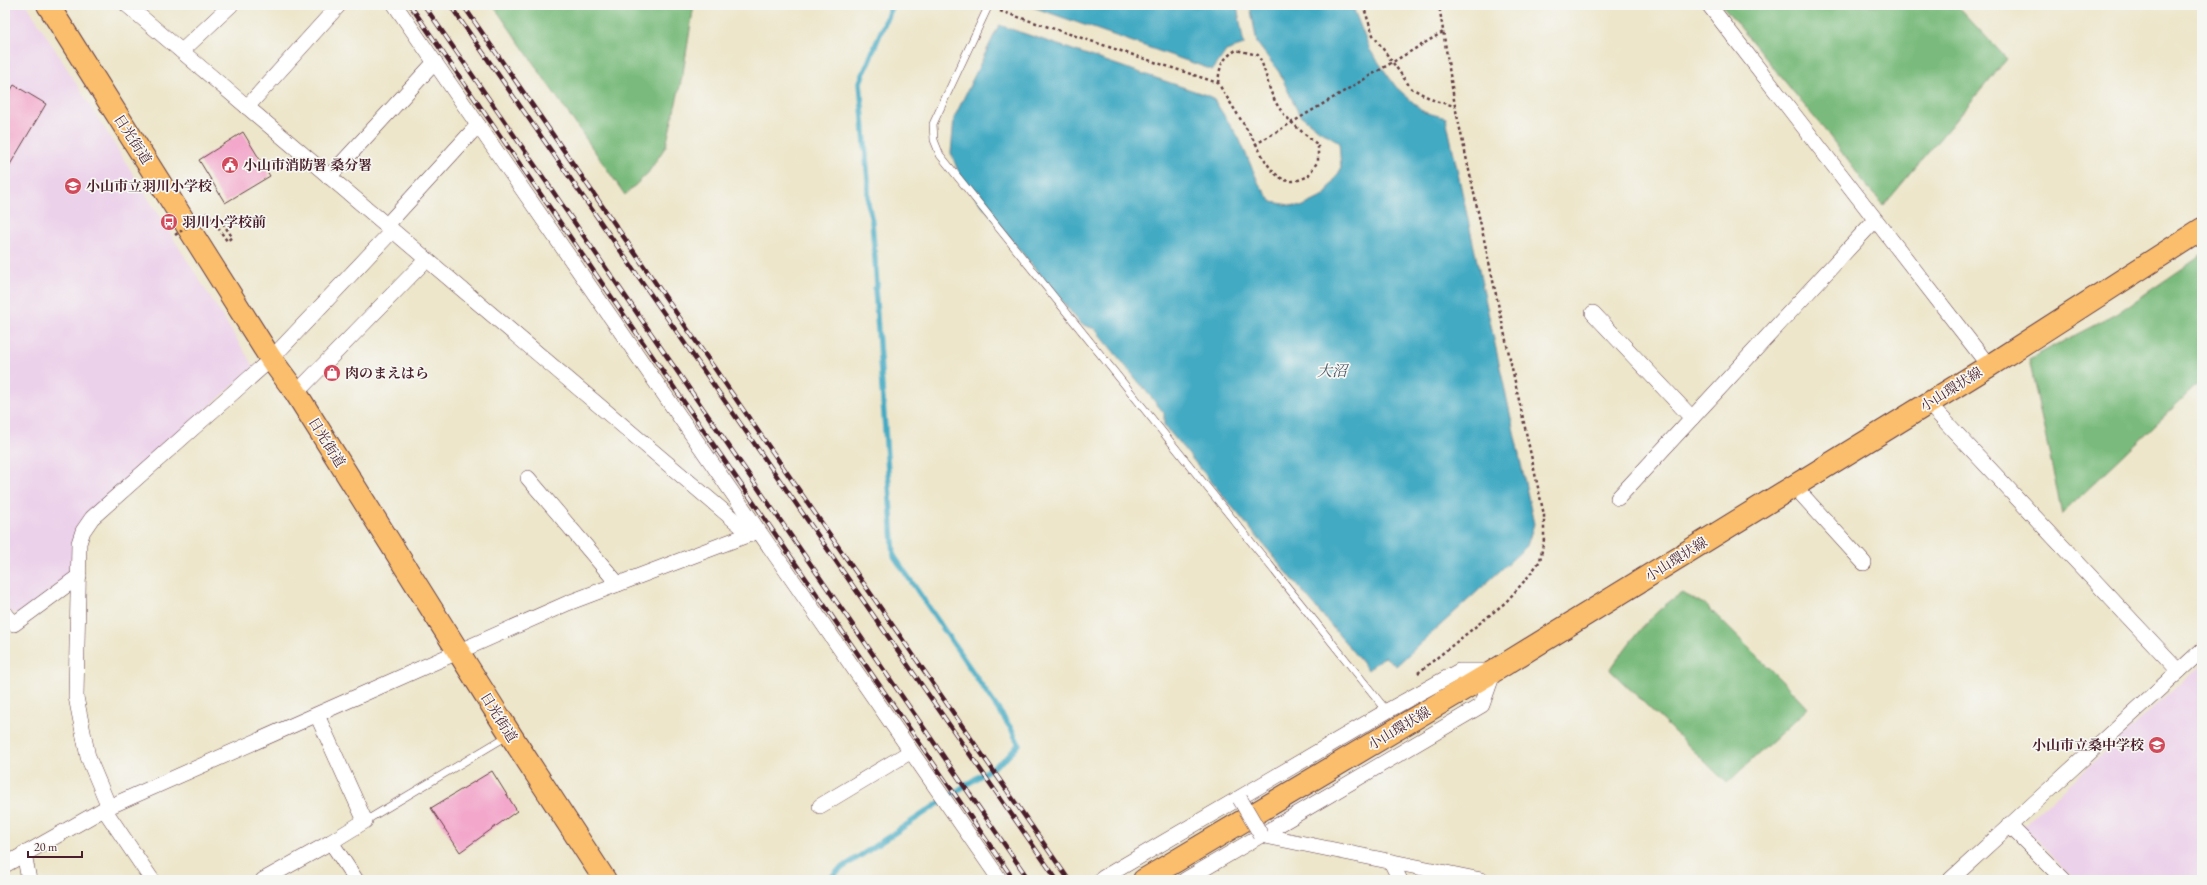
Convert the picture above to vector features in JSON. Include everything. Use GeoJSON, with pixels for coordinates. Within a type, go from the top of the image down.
{"type":"FeatureCollection","features":[{"type":"Feature","properties":{"kind":"main road","name":"日光街道"},"geometry":{"type":"LineString","coordinates":[[48,5],[271,359],[296,393],[510,734],[605,880]]}},
{"type":"Feature","properties":{"kind":"main road","name":"小山環状線"},"geometry":{"type":"LineString","coordinates":[[1144,880],[1494,671],[1989,366],[2202,229]]}},
{"type":"Feature","properties":{"kind":"street"},"geometry":{"type":"LineString","coordinates":[[127,5],[741,526],[758,531]]}},
{"type":"Feature","properties":{"kind":"street"},"geometry":{"type":"LineString","coordinates":[[182,51],[231,5]]}},
{"type":"Feature","properties":{"kind":"street"},"geometry":{"type":"LineString","coordinates":[[247,107],[339,5]]}},
{"type":"Feature","properties":{"kind":"street"},"geometry":{"type":"LineString","coordinates":[[395,5],[910,752],[1000,880]]}},
{"type":"Feature","properties":{"kind":"street"},"geometry":{"type":"LineString","coordinates":[[1709,5],[1874,220],[1989,366]]}},
{"type":"Feature","properties":{"kind":"street"},"geometry":{"type":"LineString","coordinates":[[329,176],[435,62]]}},
{"type":"Feature","properties":{"kind":"street"},"geometry":{"type":"LineString","coordinates":[[152,880],[106,808],[88,757],[76,697],[79,543],[83,531],[92,518],[271,359],[389,228],[478,125]]}},
{"type":"Feature","properties":{"kind":"street"},"geometry":{"type":"LineString","coordinates":[[1618,498],[1874,220]]}},
{"type":"Feature","properties":{"kind":"street"},"geometry":{"type":"LineString","coordinates":[[296,393],[426,260]]}},
{"type":"Feature","properties":{"kind":"street"},"geometry":{"type":"LineString","coordinates":[[1593,313],[1692,418]]}},
{"type":"Feature","properties":{"kind":"street"},"geometry":{"type":"LineString","coordinates":[[1928,403],[2179,671]]}},
{"type":"Feature","properties":{"kind":"street"},"geometry":{"type":"LineString","coordinates":[[528,478],[618,584]]}},
{"type":"Feature","properties":{"kind":"street"},"geometry":{"type":"LineString","coordinates":[[1794,486],[1864,563]]}},
{"type":"Feature","properties":{"kind":"street"},"geometry":{"type":"LineString","coordinates":[[5,865],[106,808],[316,714],[568,603],[758,531]]}},
{"type":"Feature","properties":{"kind":"street"},"geometry":{"type":"LineString","coordinates":[[5,613],[14,624],[79,576]]}},
{"type":"Feature","properties":{"kind":"street"},"geometry":{"type":"LineString","coordinates":[[1950,880],[2202,650]]}},
{"type":"Feature","properties":{"kind":"street"},"geometry":{"type":"LineString","coordinates":[[1104,880],[1103,878],[1240,799],[1387,711],[1459,671],[1494,671],[1482,705],[1185,880]]}},
{"type":"Feature","properties":{"kind":"street"},"geometry":{"type":"LineString","coordinates":[[263,880],[365,821],[316,714]]}},
{"type":"Feature","properties":{"kind":"street"},"geometry":{"type":"LineString","coordinates":[[820,806],[910,752]]}},
{"type":"Feature","properties":{"kind":"street"},"geometry":{"type":"LineString","coordinates":[[1240,799],[1261,835],[1481,880]]}},
{"type":"Feature","properties":{"kind":"street"},"geometry":{"type":"LineString","coordinates":[[2009,825],[2064,880]]}},
{"type":"Feature","properties":{"kind":"street"},"geometry":{"type":"LineString","coordinates":[[331,842],[356,880]]}},
{"type":"Feature","properties":{"kind":"street"},"geometry":{"type":"LineString","coordinates":[[24,853],[29,880]]}},
{"type":"Feature","properties":{"kind":"street"},"geometry":{"type":"LineString","coordinates":[[1391,862],[1400,880]]}},
{"type":"Feature","properties":{"kind":"lane"},"geometry":{"type":"LineString","coordinates":[[988,6],[933,124],[934,140],[940,155],[1387,711]]}},
{"type":"Feature","properties":{"kind":"lane"},"geometry":{"type":"LineString","coordinates":[[365,821],[510,734]]}},
{"type":"Feature","properties":{"kind":"path"},"geometry":{"type":"LineString","coordinates":[[1363,5],[1373,35],[1411,88],[1435,101],[1455,106]]}},
{"type":"Feature","properties":{"kind":"path"},"geometry":{"type":"LineString","coordinates":[[1417,674],[1506,602],[1540,561],[1544,539],[1544,515],[1455,106],[1439,5]]}},
{"type":"Feature","properties":{"kind":"path"},"geometry":{"type":"LineString","coordinates":[[988,6],[1218,83]]}},
{"type":"Feature","properties":{"kind":"path"},"geometry":{"type":"LineString","coordinates":[[1256,144],[1443,32]]}},
{"type":"Feature","properties":{"kind":"path"},"geometry":{"type":"LineString","coordinates":[[1236,50],[1258,55],[1264,65],[1271,92],[1277,106],[1292,123],[1318,144],[1318,161],[1308,176],[1293,181],[1279,178],[1266,163],[1256,144],[1218,83],[1220,67],[1226,56],[1236,50]]}},
{"type":"Feature","properties":{"kind":"path"},"geometry":{"type":"LineString","coordinates":[[175,235],[208,213],[226,241],[232,237],[217,214]]}},
{"type":"Feature","properties":{"kind":"shaded area","name":"小山市立羽川小学校"},"geometry":{"type":"Polygon","coordinates":[[[5,5],[27,5],[254,367],[89,514],[74,573],[19,614],[10,612],[5,607],[5,5]]]}},
{"type":"Feature","properties":{"kind":"shaded area","name":"小山市立桑中学校"},"geometry":{"type":"Polygon","coordinates":[[[2202,664],[2202,880],[2076,880],[2023,826],[2202,664]]]}},
{"type":"Feature","properties":{"kind":"green space"},"geometry":{"type":"Polygon","coordinates":[[[493,5],[694,5],[683,73],[666,146],[648,173],[625,195],[493,5]]]}},
{"type":"Feature","properties":{"kind":"green space"},"geometry":{"type":"Polygon","coordinates":[[[1722,5],[1956,5],[2007,59],[1884,205],[1872,193],[1828,134],[1722,5]]]}},
{"type":"Feature","properties":{"kind":"green space"},"geometry":{"type":"Polygon","coordinates":[[[2202,255],[2202,380],[2062,514],[2029,359],[2116,314],[2202,255]]]}},
{"type":"Feature","properties":{"kind":"green space"},"geometry":{"type":"Polygon","coordinates":[[[1682,593],[1706,605],[1808,708],[1727,783],[1610,670],[1642,627],[1671,600],[1682,593]]]}},
{"type":"Feature","properties":{"kind":"water"},"geometry":{"type":"Polygon","coordinates":[[[1027,5],[1237,5],[1244,45],[1226,51],[1213,70],[1027,5]]]}},
{"type":"Feature","properties":{"kind":"water","name":"大沼"},"geometry":{"type":"Polygon","coordinates":[[[1250,5],[1352,5],[1370,50],[1396,87],[1424,112],[1446,118],[1534,524],[1527,546],[1396,666],[1384,656],[1368,670],[1164,425],[1164,413],[1095,329],[1081,324],[962,181],[951,153],[954,118],[999,25],[1212,97],[1239,138],[1259,184],[1272,202],[1301,207],[1324,196],[1341,169],[1339,142],[1319,130],[1299,114],[1279,72],[1257,43],[1250,5]]]}},
{"type":"Feature","properties":{"kind":"building"},"geometry":{"type":"Polygon","coordinates":[[[14,85],[46,104],[5,173],[5,100],[14,85]]]}},
{"type":"Feature","properties":{"kind":"building"},"geometry":{"type":"Polygon","coordinates":[[[243,132],[270,176],[225,203],[199,160],[243,132]]]}},
{"type":"Feature","properties":{"kind":"building"},"geometry":{"type":"Polygon","coordinates":[[[492,771],[517,811],[460,852],[431,808],[492,771]]]}},
{"type":"Feature","properties":{"kind":"waterway"},"geometry":{"type":"LineString","coordinates":[[828,880],[839,870],[1005,759],[1019,744],[1010,727],[894,556],[875,288],[877,285],[872,222],[868,203],[868,181],[860,82],[892,5]]}},
{"type":"Feature","properties":{"kind":"railway"},"geometry":{"type":"LineString","coordinates":[[410,5],[1014,880]]}},
{"type":"Feature","properties":{"kind":"railway"},"geometry":{"type":"LineString","coordinates":[[424,5],[1029,880]]}},
{"type":"Feature","properties":{"kind":"railway"},"geometry":{"type":"LineString","coordinates":[[450,5],[1057,880]]}},
{"type":"Feature","properties":{"kind":"railway"},"geometry":{"type":"LineString","coordinates":[[463,5],[1069,880]]}},
{"type":"Feature","properties":{"kind":"place","name":"小山市消防署 桑分署"},"geometry":{"type":"Point","coordinates":[230,165]}},
{"type":"Feature","properties":{"kind":"place","name":"小山市立羽川小学校"},"geometry":{"type":"Point","coordinates":[73,186]}},
{"type":"Feature","properties":{"kind":"place","name":"羽川小学校前"},"geometry":{"type":"Point","coordinates":[169,222]}},
{"type":"Feature","properties":{"kind":"place","name":"肉のまえはら"},"geometry":{"type":"Point","coordinates":[332,373]}},
{"type":"Feature","properties":{"kind":"place","name":"小山市立桑中学校"},"geometry":{"type":"Point","coordinates":[2157,745]}}]}
